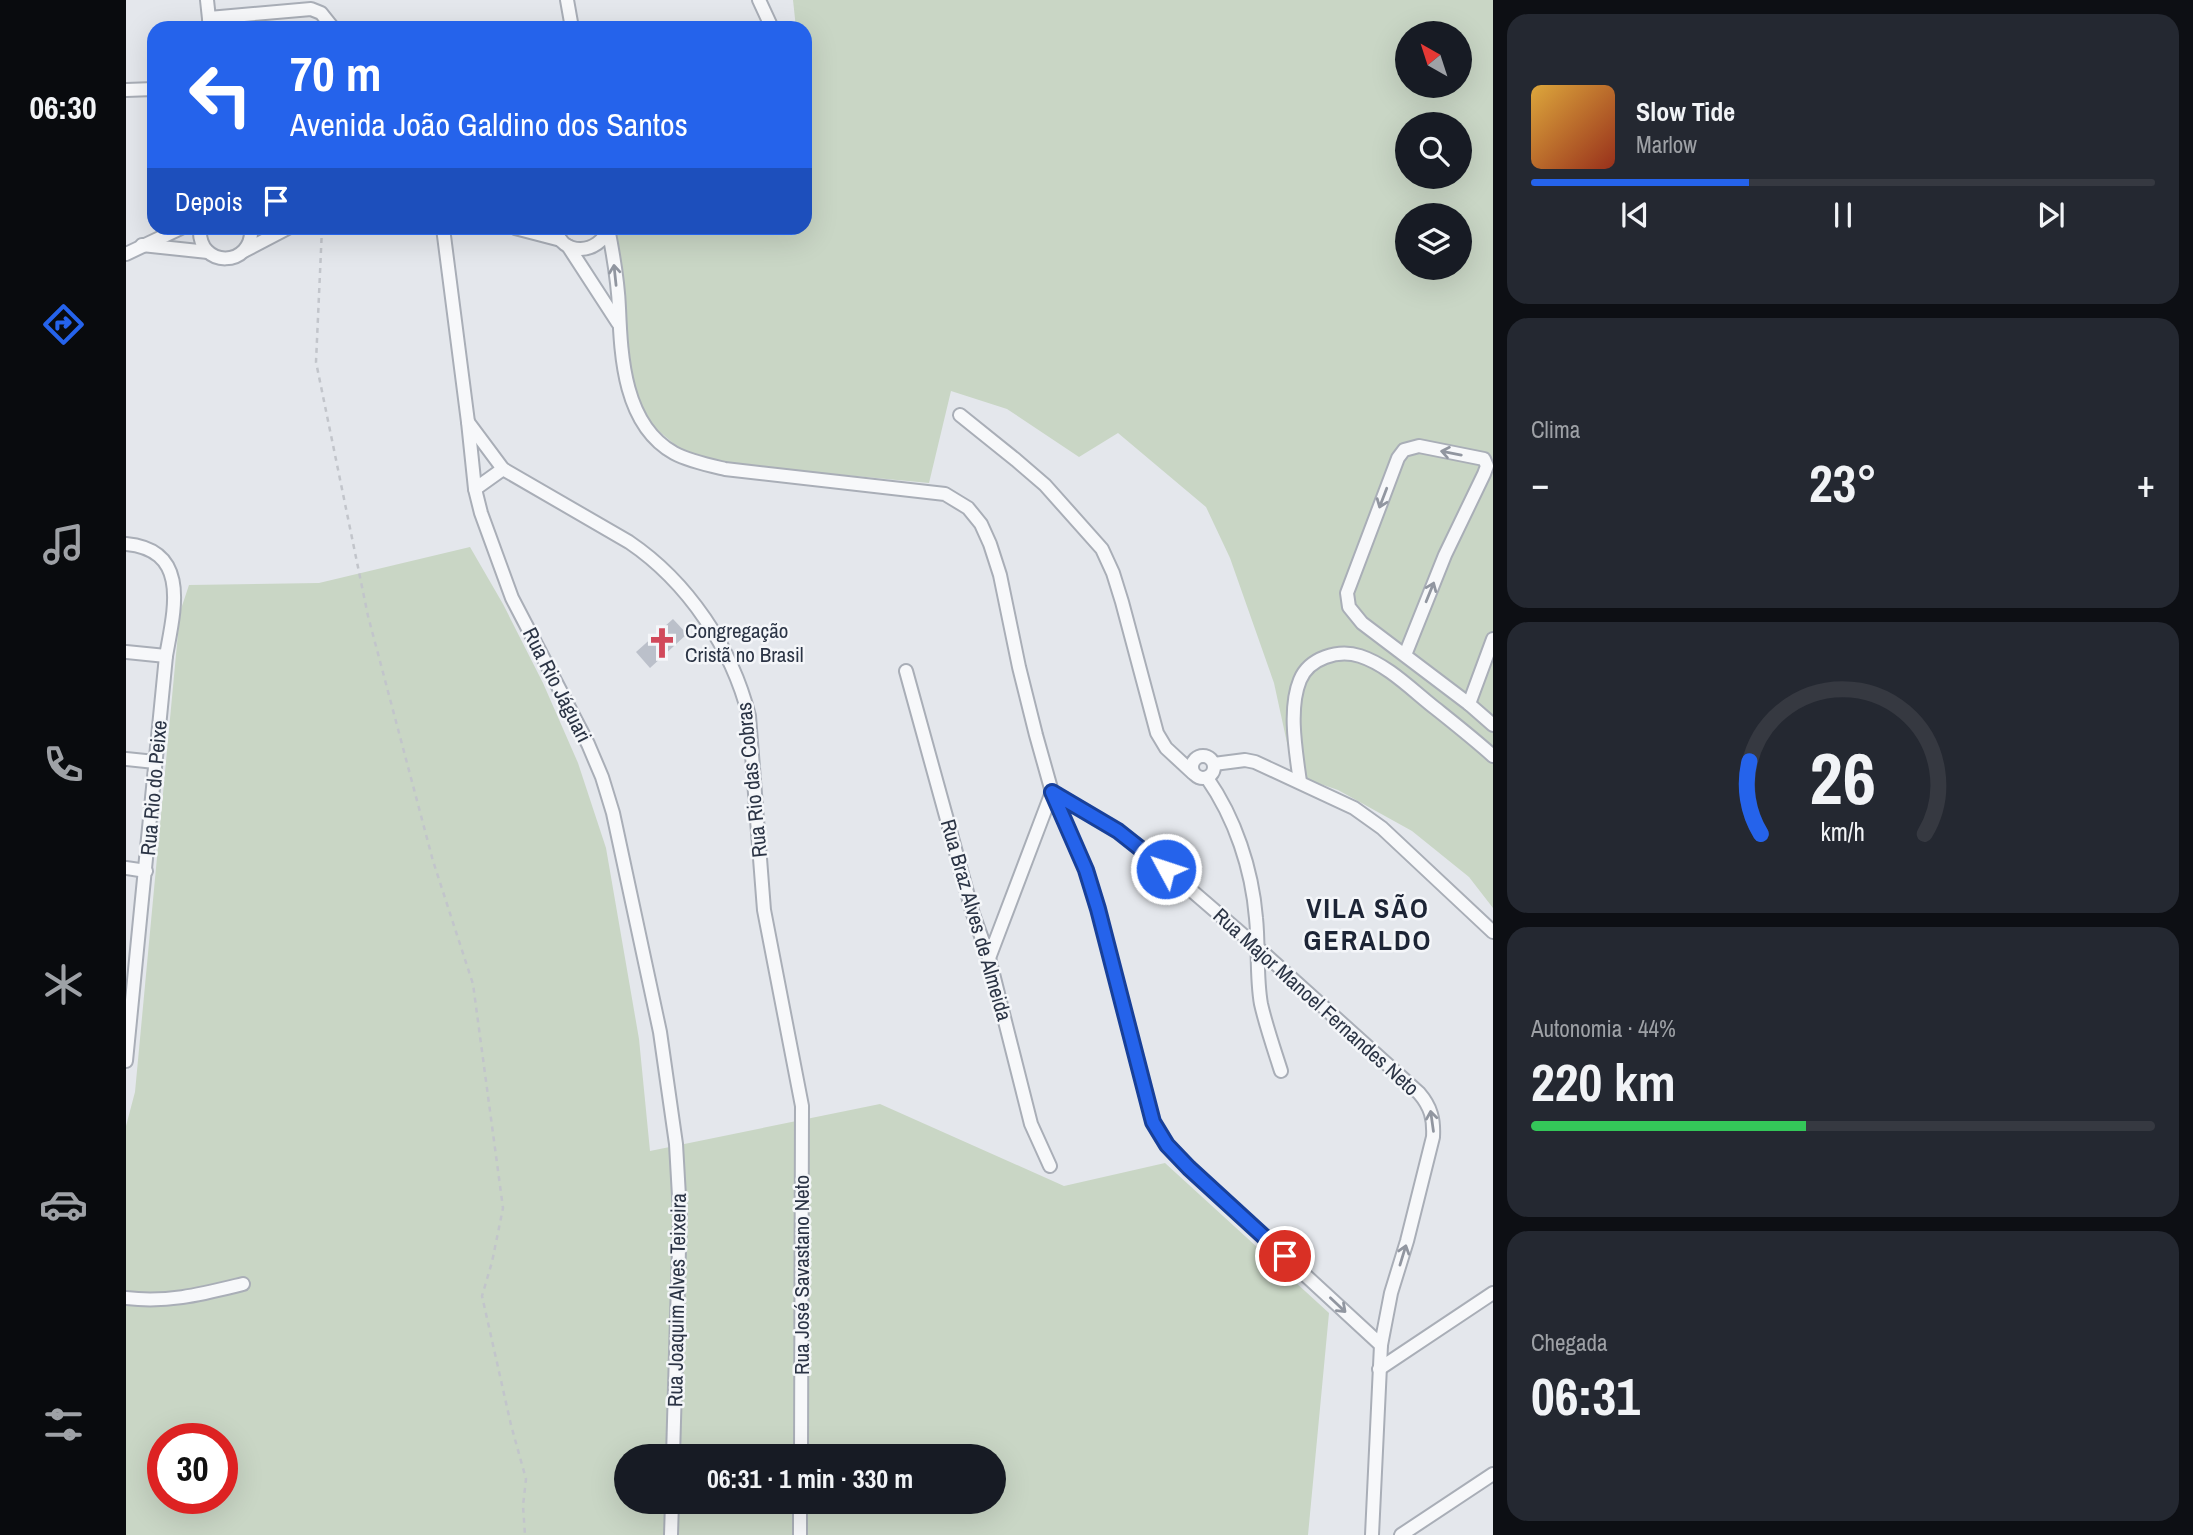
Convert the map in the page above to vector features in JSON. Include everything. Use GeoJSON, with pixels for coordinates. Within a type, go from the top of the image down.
{"type":"FeatureCollection","features":[{"type":"Feature","properties":{"kind":"street"},"geometry":{"type":"LineString","coordinates":[[207,0],[209,21]]}},
{"type":"Feature","properties":{"kind":"street"},"geometry":{"type":"LineString","coordinates":[[567,0],[571,21]]}},
{"type":"Feature","properties":{"kind":"street"},"geometry":{"type":"LineString","coordinates":[[759,0],[769,21]]}},
{"type":"Feature","properties":{"kind":"street"},"geometry":{"type":"LineString","coordinates":[[224,21],[311,9],[321,13],[327,21]]}},
{"type":"Feature","properties":{"kind":"street"},"geometry":{"type":"LineString","coordinates":[[126,90],[147,89]]}},
{"type":"Feature","properties":{"kind":"street"},"geometry":{"type":"LineString","coordinates":[[126,254],[166,235]]}},
{"type":"Feature","properties":{"kind":"street"},"geometry":{"type":"LineString","coordinates":[[200,235],[208,252]]}},
{"type":"Feature","properties":{"kind":"street"},"geometry":{"type":"LineString","coordinates":[[244,252],[252,235]]}},
{"type":"Feature","properties":{"kind":"street"},"geometry":{"type":"LineString","coordinates":[[142,246],[208,252],[222,258],[237,256],[275,235]]}},
{"type":"Feature","properties":{"kind":"street","name":"Rua Rio Jáguari"},"geometry":{"type":"LineString","coordinates":[[444,235],[475,489],[489,540],[512,598],[602,777],[613,813],[660,1032],[676,1144]]}},
{"type":"Feature","properties":{"kind":"street"},"geometry":{"type":"LineString","coordinates":[[538,235],[585,250],[600,242],[604,235]]}},
{"type":"Feature","properties":{"kind":"street"},"geometry":{"type":"LineString","coordinates":[[559,235],[618,324]]}},
{"type":"Feature","properties":{"kind":"street"},"geometry":{"type":"LineString","coordinates":[[609,235],[627,382],[643,424],[656,439],[673,452],[725,469],[945,494],[968,508],[981,524],[1000,575],[1019,667],[1052,792],[1086,870],[1098,909],[1153,1122],[1167,1145],[1189,1168],[1381,1345]]}},
{"type":"Feature","properties":{"kind":"street"},"geometry":{"type":"LineString","coordinates":[[960,415],[1045,485],[1102,549],[1113,573],[1162,743],[1171,753],[1199,778],[1207,778],[1214,771],[1214,764],[1208,757],[1171,753]]}},
{"type":"Feature","properties":{"kind":"street","name":"Rua Rio das Cobras"},"geometry":{"type":"LineString","coordinates":[[468,422],[503,469],[646,553],[668,574],[692,600],[742,686],[749,716],[764,909],[800,1093]]}},
{"type":"Feature","properties":{"kind":"street"},"geometry":{"type":"LineString","coordinates":[[1405,655],[1445,555],[1485,474],[1487,466],[1484,459],[1419,446],[1407,448],[1398,458],[1347,593],[1349,607],[1356,617],[1493,725]]}},
{"type":"Feature","properties":{"kind":"street"},"geometry":{"type":"LineString","coordinates":[[475,489],[503,469]]}},
{"type":"Feature","properties":{"kind":"street","name":"Rua Rio do Peixe"},"geometry":{"type":"LineString","coordinates":[[126,544],[142,545],[156,552],[172,576],[175,596],[166,656],[146,871],[131,977],[126,1061]]}},
{"type":"Feature","properties":{"kind":"street"},"geometry":{"type":"LineString","coordinates":[[1469,704],[1493,639]]}},
{"type":"Feature","properties":{"kind":"street"},"geometry":{"type":"LineString","coordinates":[[126,652],[166,656]]}},
{"type":"Feature","properties":{"kind":"street"},"geometry":{"type":"LineString","coordinates":[[1300,782],[1294,721],[1300,680],[1313,663],[1323,657],[1340,654],[1358,655],[1388,670],[1493,756]]}},
{"type":"Feature","properties":{"kind":"street","name":"Rua Braz Alves de Almeida"},"geometry":{"type":"LineString","coordinates":[[906,671],[973,914],[989,958],[1031,1124],[1051,1166]]}},
{"type":"Feature","properties":{"kind":"street"},"geometry":{"type":"LineString","coordinates":[[1194,773],[1192,766],[1198,758]]}},
{"type":"Feature","properties":{"kind":"street"},"geometry":{"type":"LineString","coordinates":[[126,759],[155,762]]}},
{"type":"Feature","properties":{"kind":"street"},"geometry":{"type":"LineString","coordinates":[[1214,764],[1245,760],[1255,762],[1354,808],[1382,828],[1493,932]]}},
{"type":"Feature","properties":{"kind":"street"},"geometry":{"type":"LineString","coordinates":[[1207,778],[1220,798],[1239,841],[1254,899],[1261,1004],[1281,1071]]}},
{"type":"Feature","properties":{"kind":"street"},"geometry":{"type":"LineString","coordinates":[[989,958],[1052,792]]}},
{"type":"Feature","properties":{"kind":"street","name":"Rua Major Manoel Fernandes Neto"},"geometry":{"type":"LineString","coordinates":[[1052,792],[1118,831],[1148,853],[1419,1093],[1431,1112],[1433,1137],[1391,1293],[1381,1345],[1372,1535]]}},
{"type":"Feature","properties":{"kind":"street"},"geometry":{"type":"LineString","coordinates":[[126,869],[146,871]]}},
{"type":"Feature","properties":{"kind":"street","name":"Rua José Savastano Neto"},"geometry":{"type":"LineString","coordinates":[[800,1093],[803,1166],[801,1444]]}},
{"type":"Feature","properties":{"kind":"street","name":"Rua Joaquim Alves Teixeira"},"geometry":{"type":"LineString","coordinates":[[673,1444],[680,1214],[676,1144]]}},
{"type":"Feature","properties":{"kind":"street"},"geometry":{"type":"LineString","coordinates":[[126,1298],[182,1299],[243,1284]]}},
{"type":"Feature","properties":{"kind":"street"},"geometry":{"type":"LineString","coordinates":[[1378,1369],[1493,1293]]}},
{"type":"Feature","properties":{"kind":"street"},"geometry":{"type":"LineString","coordinates":[[1401,1535],[1493,1474]]}},
{"type":"Feature","properties":{"kind":"street"},"geometry":{"type":"LineString","coordinates":[[671,1535],[672,1514]]}},
{"type":"Feature","properties":{"kind":"street"},"geometry":{"type":"LineString","coordinates":[[800,1514],[800,1535]]}},
{"type":"Feature","properties":{"kind":"path"},"geometry":{"type":"LineString","coordinates":[[323,235],[316,362],[368,615],[433,861],[473,984],[503,1208],[482,1296],[526,1479],[523,1506],[525,1535]]}},
{"type":"Feature","properties":{"kind":"green space"},"geometry":{"type":"Polygon","coordinates":[[[793,0],[1493,0],[1493,908],[1469,877],[1412,831],[1338,790],[1294,775],[1274,683],[1230,558],[1206,507],[1118,433],[1079,457],[1007,409],[951,391],[929,483],[717,463],[680,449],[647,421],[627,382],[612,235],[812,235],[812,21],[795,21],[793,0]]]}},
{"type":"Feature","properties":{"kind":"green space"},"geometry":{"type":"Polygon","coordinates":[[[470,547],[503,604],[543,683],[578,763],[606,848],[639,1039],[650,1151],[880,1104],[1064,1186],[1165,1163],[1329,1313],[1308,1535],[126,1535],[126,1126],[135,1092],[180,612],[189,585],[319,583],[470,547]]]}},
{"type":"Feature","properties":{"kind":"building","name":"Congregação Cristã no Brasil"},"geometry":{"type":"Polygon","coordinates":[[[673,619],[687,634],[650,668],[636,652],[673,619]]]}},
{"type":"Feature","properties":{"kind":"place","name":"Congregação Cristã no Brasil"},"geometry":{"type":"Point","coordinates":[662,643]}},
{"type":"Feature","properties":{"kind":"district","name":"VILA SÃO GERALDO"},"geometry":{"type":"Point","coordinates":[1368,924]}},
{"type":"Feature","properties":{"kind":"route"},"geometry":{"type":"LineString","coordinates":[[1166,869],[1118,831],[1052,792],[1086,870],[1098,909],[1153,1122],[1167,1145],[1189,1168],[1285,1256]]}}]}
